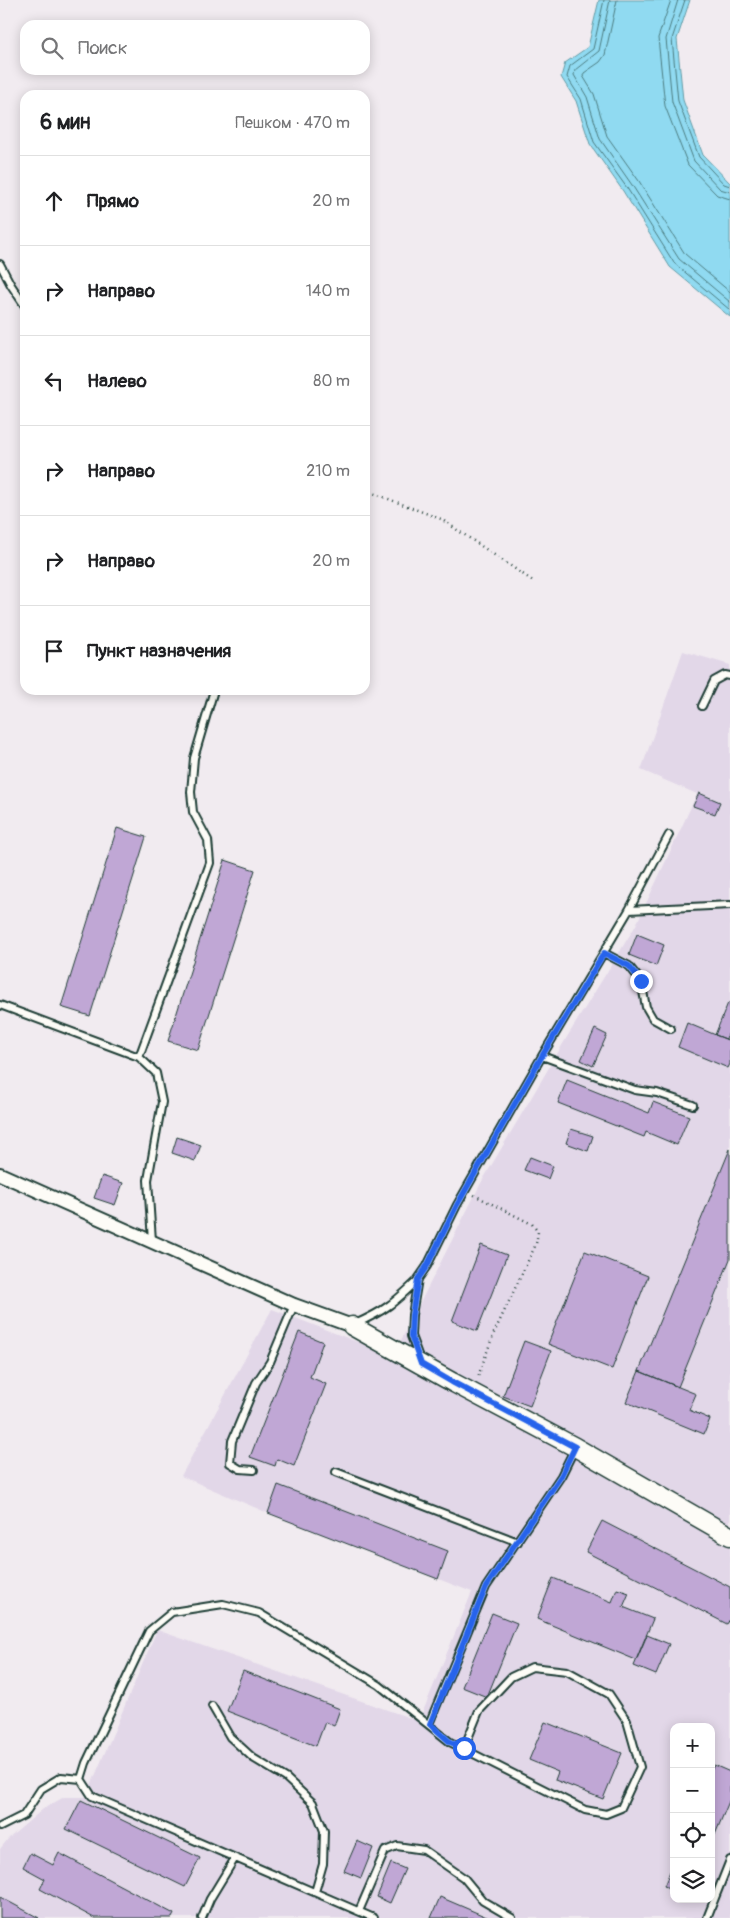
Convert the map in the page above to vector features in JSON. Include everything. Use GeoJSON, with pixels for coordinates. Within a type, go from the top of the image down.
{"type":"FeatureCollection","features":[{"type":"Feature","properties":{"kind":"street"},"geometry":{"type":"LineString","coordinates":[[0,1174],[294,1305],[352,1326],[479,1397],[575,1447],[730,1536]]}},
{"type":"Feature","properties":{"kind":"lane"},"geometry":{"type":"LineString","coordinates":[[0,264],[20,298]]}},
{"type":"Feature","properties":{"kind":"lane"},"geometry":{"type":"LineString","coordinates":[[702,706],[714,681],[725,675],[730,676]]}},
{"type":"Feature","properties":{"kind":"lane"},"geometry":{"type":"LineString","coordinates":[[140,1057],[210,862],[208,840],[193,812],[191,792],[194,758],[213,695]]}},
{"type":"Feature","properties":{"kind":"lane"},"geometry":{"type":"LineString","coordinates":[[352,1326],[375,1316],[393,1304],[418,1279],[427,1266],[466,1191],[542,1056],[629,910],[669,835]]}},
{"type":"Feature","properties":{"kind":"lane"},"geometry":{"type":"LineString","coordinates":[[629,910],[730,905]]}},
{"type":"Feature","properties":{"kind":"lane"},"geometry":{"type":"LineString","coordinates":[[604,953],[629,966],[641,981],[646,1007],[653,1019],[671,1029]]}},
{"type":"Feature","properties":{"kind":"lane"},"geometry":{"type":"LineString","coordinates":[[0,1005],[140,1057],[156,1073],[162,1102],[148,1180],[152,1242]]}},
{"type":"Feature","properties":{"kind":"lane"},"geometry":{"type":"LineString","coordinates":[[542,1056],[635,1090],[664,1095],[693,1105]]}},
{"type":"Feature","properties":{"kind":"lane"},"geometry":{"type":"LineString","coordinates":[[418,1279],[412,1315],[411,1336],[421,1364]]}},
{"type":"Feature","properties":{"kind":"lane"},"geometry":{"type":"LineString","coordinates":[[254,1470],[240,1469],[230,1463],[232,1441],[256,1383],[270,1362],[294,1305]]}},
{"type":"Feature","properties":{"kind":"lane"},"geometry":{"type":"LineString","coordinates":[[430,1724],[486,1587],[561,1476],[575,1447]]}},
{"type":"Feature","properties":{"kind":"lane"},"geometry":{"type":"LineString","coordinates":[[336,1472],[518,1542]]}},
{"type":"Feature","properties":{"kind":"lane"},"geometry":{"type":"LineString","coordinates":[[374,1918],[92,1796],[81,1779],[86,1762],[149,1631],[172,1612],[189,1609],[223,1604],[259,1613],[380,1685],[450,1742],[585,1810],[606,1814],[622,1808],[640,1767],[627,1721],[609,1694],[567,1671],[532,1666],[511,1677],[479,1711],[464,1748]]}},
{"type":"Feature","properties":{"kind":"lane"},"geometry":{"type":"LineString","coordinates":[[212,1706],[230,1737],[253,1758],[286,1778],[313,1803],[324,1831],[323,1864],[315,1892]]}},
{"type":"Feature","properties":{"kind":"lane"},"geometry":{"type":"LineString","coordinates":[[0,1827],[24,1815],[41,1788],[61,1777],[81,1779]]}},
{"type":"Feature","properties":{"kind":"lane"},"geometry":{"type":"LineString","coordinates":[[358,1911],[385,1851],[397,1846],[424,1850],[464,1878],[482,1901],[512,1918]]}},
{"type":"Feature","properties":{"kind":"lane"},"geometry":{"type":"LineString","coordinates":[[202,1918],[210,1899],[235,1858]]}},
{"type":"Feature","properties":{"kind":"lane"},"geometry":{"type":"LineString","coordinates":[[708,1918],[730,1860]]}},
{"type":"Feature","properties":{"kind":"path"},"geometry":{"type":"LineString","coordinates":[[370,492],[442,519],[533,581]]}},
{"type":"Feature","properties":{"kind":"path"},"geometry":{"type":"LineString","coordinates":[[466,1191],[532,1224],[538,1232],[536,1244],[494,1333],[479,1372],[476,1385],[479,1397]]}},
{"type":"Feature","properties":{"kind":"shaded area"},"geometry":{"type":"Polygon","coordinates":[[[683,651],[730,665],[730,1918],[0,1918],[0,1849],[8,1839],[43,1809],[64,1797],[86,1797],[157,1630],[419,1721],[472,1592],[268,1513],[181,1476],[272,1309],[368,1346],[391,1360],[481,1183],[636,925],[697,794],[641,770],[683,651]]]}},
{"type":"Feature","properties":{"kind":"water"},"geometry":{"type":"Polygon","coordinates":[[[599,0],[690,0],[677,39],[683,100],[703,155],[730,183],[730,317],[670,267],[623,191],[590,144],[576,101],[561,77],[565,63],[588,47],[599,0]]]}},
{"type":"Feature","properties":{"kind":"building"},"geometry":{"type":"Polygon","coordinates":[[[699,793],[720,802],[715,814],[693,806],[699,793]]]}},
{"type":"Feature","properties":{"kind":"building"},"geometry":{"type":"Polygon","coordinates":[[[117,828],[146,837],[90,1016],[61,1007],[117,828]]]}},
{"type":"Feature","properties":{"kind":"building"},"geometry":{"type":"Polygon","coordinates":[[[225,860],[255,870],[198,1050],[168,1041],[225,860]]]}},
{"type":"Feature","properties":{"kind":"building"},"geometry":{"type":"Polygon","coordinates":[[[637,934],[664,945],[656,966],[629,955],[637,934]]]}},
{"type":"Feature","properties":{"kind":"building"},"geometry":{"type":"Polygon","coordinates":[[[728,1003],[730,1003],[730,1030],[726,1039],[715,1035],[728,1003]]]}},
{"type":"Feature","properties":{"kind":"building"},"geometry":{"type":"Polygon","coordinates":[[[687,1023],[730,1041],[730,1064],[728,1068],[678,1047],[687,1023]]]}},
{"type":"Feature","properties":{"kind":"building"},"geometry":{"type":"Polygon","coordinates":[[[595,1029],[607,1035],[593,1066],[581,1060],[595,1029]]]}},
{"type":"Feature","properties":{"kind":"building"},"geometry":{"type":"Polygon","coordinates":[[[567,1080],[649,1113],[653,1102],[689,1116],[677,1145],[646,1132],[644,1137],[558,1103],[567,1080]]]}},
{"type":"Feature","properties":{"kind":"building"},"geometry":{"type":"Polygon","coordinates":[[[571,1129],[593,1136],[588,1151],[566,1143],[571,1129]]]}},
{"type":"Feature","properties":{"kind":"building"},"geometry":{"type":"Polygon","coordinates":[[[177,1137],[201,1145],[195,1161],[172,1153],[177,1137]]]}},
{"type":"Feature","properties":{"kind":"building"},"geometry":{"type":"Polygon","coordinates":[[[730,1149],[730,1259],[678,1387],[639,1371],[730,1149]]]}},
{"type":"Feature","properties":{"kind":"building"},"geometry":{"type":"Polygon","coordinates":[[[530,1157],[553,1166],[548,1179],[524,1170],[530,1157]]]}},
{"type":"Feature","properties":{"kind":"building"},"geometry":{"type":"Polygon","coordinates":[[[102,1176],[123,1183],[115,1205],[94,1198],[102,1176]]]}},
{"type":"Feature","properties":{"kind":"building"},"geometry":{"type":"Polygon","coordinates":[[[481,1245],[507,1255],[477,1331],[452,1321],[481,1245]]]}},
{"type":"Feature","properties":{"kind":"building"},"geometry":{"type":"Polygon","coordinates":[[[585,1251],[648,1276],[612,1369],[548,1344],[585,1251]]]}},
{"type":"Feature","properties":{"kind":"building"},"geometry":{"type":"Polygon","coordinates":[[[299,1332],[323,1342],[310,1377],[326,1384],[294,1466],[277,1459],[275,1466],[250,1457],[299,1332]]]}},
{"type":"Feature","properties":{"kind":"building"},"geometry":{"type":"Polygon","coordinates":[[[524,1341],[551,1351],[530,1406],[503,1396],[524,1341]]]}},
{"type":"Feature","properties":{"kind":"building"},"geometry":{"type":"Polygon","coordinates":[[[639,1371],[696,1394],[689,1410],[710,1419],[704,1434],[626,1402],[639,1371]]]}},
{"type":"Feature","properties":{"kind":"building"},"geometry":{"type":"Polygon","coordinates":[[[278,1485],[448,1551],[438,1579],[268,1513],[278,1485]]]}},
{"type":"Feature","properties":{"kind":"building"},"geometry":{"type":"Polygon","coordinates":[[[602,1521],[730,1587],[730,1619],[727,1624],[586,1552],[602,1521]]]}},
{"type":"Feature","properties":{"kind":"building"},"geometry":{"type":"Polygon","coordinates":[[[553,1578],[612,1602],[617,1589],[629,1593],[623,1607],[653,1619],[636,1660],[537,1619],[553,1578]]]}},
{"type":"Feature","properties":{"kind":"building"},"geometry":{"type":"Polygon","coordinates":[[[492,1613],[517,1623],[487,1697],[462,1687],[492,1613]]]}},
{"type":"Feature","properties":{"kind":"building"},"geometry":{"type":"Polygon","coordinates":[[[647,1635],[669,1644],[656,1675],[634,1666],[647,1635]]]}},
{"type":"Feature","properties":{"kind":"building"},"geometry":{"type":"Polygon","coordinates":[[[243,1671],[340,1709],[334,1726],[325,1722],[316,1746],[227,1711],[243,1671]]]}},
{"type":"Feature","properties":{"kind":"building"},"geometry":{"type":"Polygon","coordinates":[[[545,1722],[622,1753],[603,1799],[555,1780],[558,1772],[529,1760],[545,1722]]]}},
{"type":"Feature","properties":{"kind":"building"},"geometry":{"type":"Polygon","coordinates":[[[715,1765],[730,1772],[730,1799],[715,1835],[715,1765]]]}},
{"type":"Feature","properties":{"kind":"building"},"geometry":{"type":"Polygon","coordinates":[[[81,1800],[200,1858],[185,1887],[66,1829],[81,1800]]]}},
{"type":"Feature","properties":{"kind":"building"},"geometry":{"type":"Polygon","coordinates":[[[357,1841],[373,1848],[361,1878],[344,1871],[357,1841]]]}},
{"type":"Feature","properties":{"kind":"building"},"geometry":{"type":"Polygon","coordinates":[[[30,1853],[53,1865],[59,1853],[174,1914],[172,1918],[94,1918],[40,1889],[45,1879],[23,1867],[30,1853]]]}},
{"type":"Feature","properties":{"kind":"building"},"geometry":{"type":"Polygon","coordinates":[[[391,1863],[405,1869],[390,1903],[377,1897],[391,1863]]]}},
{"type":"Feature","properties":{"kind":"building"},"geometry":{"type":"Polygon","coordinates":[[[670,1872],[670,1888],[664,1886],[670,1872]]]}},
{"type":"Feature","properties":{"kind":"building"},"geometry":{"type":"Polygon","coordinates":[[[0,1897],[39,1918],[0,1918],[0,1897]]]}},
{"type":"Feature","properties":{"kind":"building"},"geometry":{"type":"Polygon","coordinates":[[[440,1897],[489,1918],[431,1918],[440,1897]]]}},
{"type":"Feature","properties":{"kind":"route"},"geometry":{"type":"LineString","coordinates":[[464,1748],[450,1742],[430,1724],[486,1587],[561,1476],[575,1447],[421,1364],[411,1336],[412,1315],[418,1279],[427,1266],[457,1205],[542,1056],[604,953],[629,966],[641,981]]}}]}
